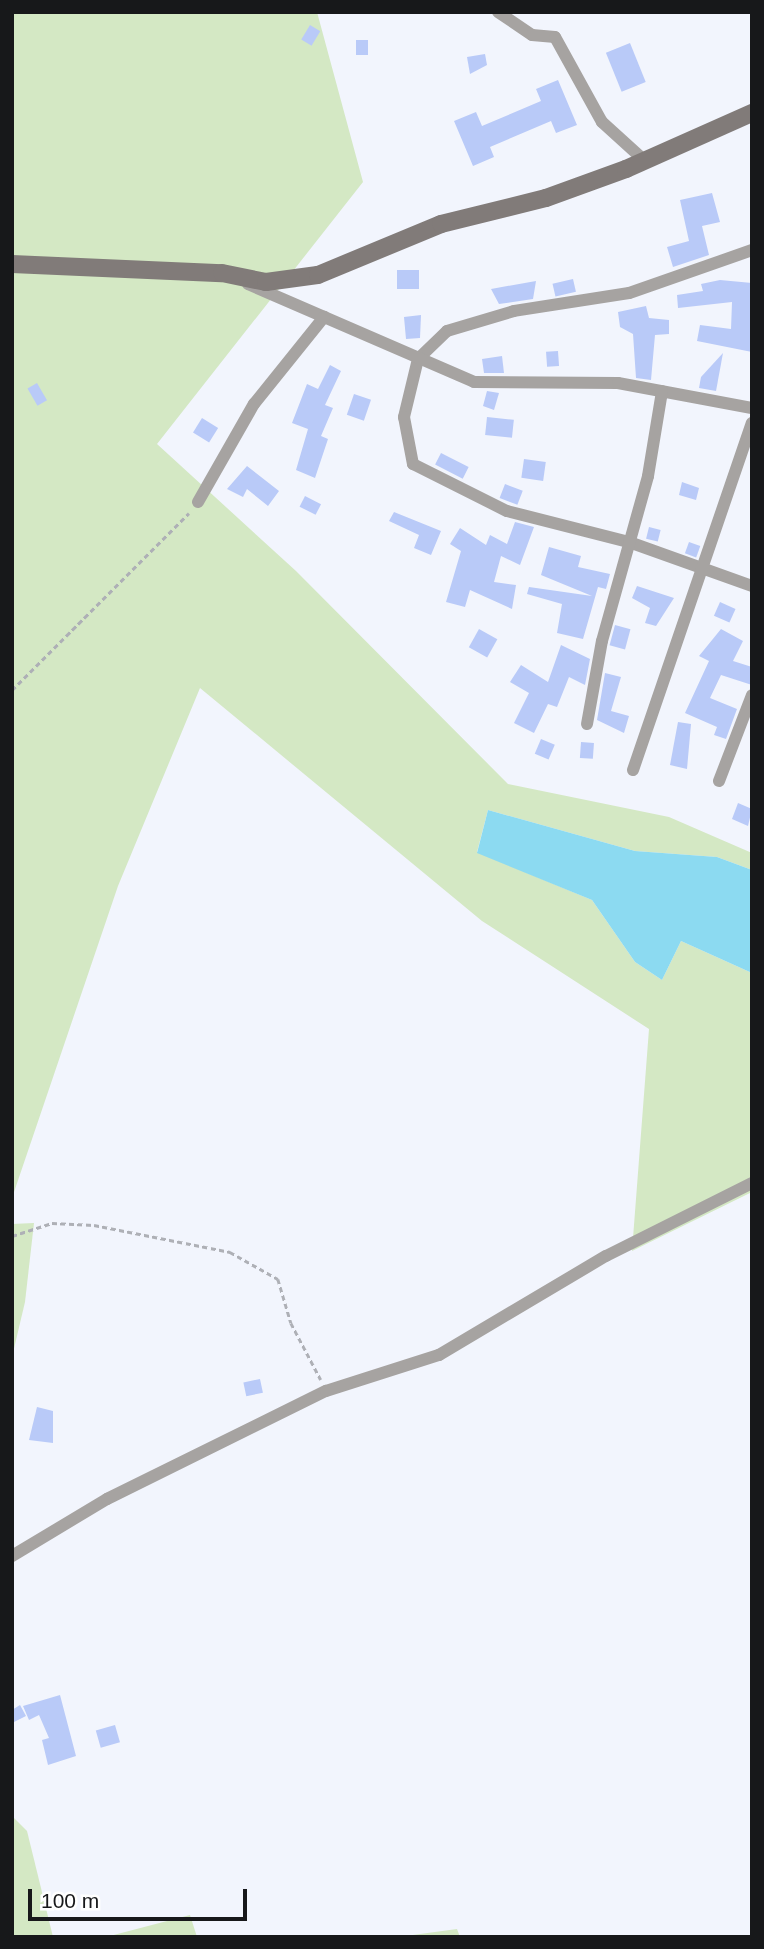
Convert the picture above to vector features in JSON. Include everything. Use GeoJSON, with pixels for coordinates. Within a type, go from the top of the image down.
{"type":"FeatureCollection","features":[{"type":"Feature","properties":{"kind":"street"},"geometry":{"type":"LineString","coordinates":[[499,12],[532,35],[555,37],[602,122],[645,161]]}},
{"type":"Feature","properties":{"kind":"street"},"geometry":{"type":"LineString","coordinates":[[12,264],[222,273],[266,282],[318,275],[441,224],[546,198],[645,161],[752,113]]}},
{"type":"Feature","properties":{"kind":"street"},"geometry":{"type":"LineString","coordinates":[[752,250],[629,293],[480,319],[447,331],[418,359],[404,417],[413,464],[508,510],[629,542],[752,586]]}},
{"type":"Feature","properties":{"kind":"street"},"geometry":{"type":"LineString","coordinates":[[222,273],[474,382],[618,383],[752,408]]}},
{"type":"Feature","properties":{"kind":"street"},"geometry":{"type":"LineString","coordinates":[[198,502],[254,404],[324,317]]}},
{"type":"Feature","properties":{"kind":"street"},"geometry":{"type":"LineString","coordinates":[[587,724],[662,391]]}},
{"type":"Feature","properties":{"kind":"street"},"geometry":{"type":"LineString","coordinates":[[633,770],[752,423]]}},
{"type":"Feature","properties":{"kind":"street"},"geometry":{"type":"LineString","coordinates":[[719,782],[752,695]]}},
{"type":"Feature","properties":{"kind":"street"},"geometry":{"type":"LineString","coordinates":[[12,1556],[107,1499],[327,1391],[439,1355],[606,1256],[752,1183]]}},
{"type":"Feature","properties":{"kind":"path"},"geometry":{"type":"LineString","coordinates":[[12,690],[198,502]]}},
{"type":"Feature","properties":{"kind":"path"},"geometry":{"type":"LineString","coordinates":[[12,1237],[52,1223],[94,1225],[230,1252],[278,1279],[291,1322],[327,1391]]}},
{"type":"Feature","properties":{"kind":"green space"},"geometry":{"type":"Polygon","coordinates":[[[12,12],[317,12],[363,182],[157,444],[296,571],[508,784],[669,817],[752,853],[752,870],[717,857],[635,851],[488,810],[477,852],[592,900],[635,962],[662,980],[681,941],[752,973],[752,1192],[632,1251],[649,1029],[482,921],[200,688],[118,886],[12,1198],[12,12]]]}},
{"type":"Feature","properties":{"kind":"green space"},"geometry":{"type":"Polygon","coordinates":[[[34,1223],[25,1302],[12,1357],[12,1224],[34,1223]]]}},
{"type":"Feature","properties":{"kind":"green space"},"geometry":{"type":"Polygon","coordinates":[[[12,1816],[27,1831],[53,1937],[12,1937],[12,1816]]]}},
{"type":"Feature","properties":{"kind":"green space"},"geometry":{"type":"Polygon","coordinates":[[[190,1915],[197,1937],[106,1937],[190,1915]]]}},
{"type":"Feature","properties":{"kind":"green space"},"geometry":{"type":"Polygon","coordinates":[[[457,1929],[460,1937],[398,1937],[457,1929]]]}},
{"type":"Feature","properties":{"kind":"water"},"geometry":{"type":"Polygon","coordinates":[[[488,810],[635,851],[717,857],[752,870],[752,973],[681,941],[662,980],[635,962],[592,900],[477,853],[488,810]]]}},
{"type":"Feature","properties":{"kind":"building"},"geometry":{"type":"Polygon","coordinates":[[[310,25],[320,31],[312,46],[301,40],[310,25]]]}},
{"type":"Feature","properties":{"kind":"building"},"geometry":{"type":"Polygon","coordinates":[[[356,40],[368,40],[368,55],[356,55],[356,40]]]}},
{"type":"Feature","properties":{"kind":"building"},"geometry":{"type":"Polygon","coordinates":[[[630,43],[646,82],[622,92],[606,53],[630,43]]]}},
{"type":"Feature","properties":{"kind":"building"},"geometry":{"type":"Polygon","coordinates":[[[485,54],[487,65],[470,74],[467,57],[485,54]]]}},
{"type":"Feature","properties":{"kind":"building"},"geometry":{"type":"Polygon","coordinates":[[[558,80],[577,125],[556,133],[551,121],[490,147],[494,157],[473,166],[454,121],[476,112],[482,126],[541,101],[536,89],[558,80]]]}},
{"type":"Feature","properties":{"kind":"building"},"geometry":{"type":"Polygon","coordinates":[[[712,193],[720,222],[702,226],[709,255],[673,267],[667,247],[689,241],[680,200],[712,193]]]}},
{"type":"Feature","properties":{"kind":"building"},"geometry":{"type":"Polygon","coordinates":[[[397,270],[419,270],[419,289],[397,289],[397,270]]]}},
{"type":"Feature","properties":{"kind":"building"},"geometry":{"type":"Polygon","coordinates":[[[573,279],[576,292],[555,296],[553,284],[573,279]]]}},
{"type":"Feature","properties":{"kind":"building"},"geometry":{"type":"Polygon","coordinates":[[[720,280],[752,283],[752,352],[697,341],[700,325],[731,329],[732,302],[678,308],[677,295],[703,291],[701,284],[720,280]]]}},
{"type":"Feature","properties":{"kind":"building"},"geometry":{"type":"Polygon","coordinates":[[[536,281],[533,299],[499,304],[491,289],[536,281]]]}},
{"type":"Feature","properties":{"kind":"building"},"geometry":{"type":"Polygon","coordinates":[[[646,306],[649,318],[669,320],[669,334],[655,335],[651,380],[636,378],[633,334],[620,327],[618,312],[646,306]]]}},
{"type":"Feature","properties":{"kind":"building"},"geometry":{"type":"Polygon","coordinates":[[[421,315],[420,338],[406,339],[404,317],[421,315]]]}},
{"type":"Feature","properties":{"kind":"building"},"geometry":{"type":"Polygon","coordinates":[[[558,351],[559,366],[547,367],[546,352],[558,351]]]}},
{"type":"Feature","properties":{"kind":"building"},"geometry":{"type":"Polygon","coordinates":[[[723,353],[716,391],[699,388],[701,377],[723,353]]]}},
{"type":"Feature","properties":{"kind":"building"},"geometry":{"type":"Polygon","coordinates":[[[502,356],[504,373],[484,373],[482,359],[502,356]]]}},
{"type":"Feature","properties":{"kind":"building"},"geometry":{"type":"Polygon","coordinates":[[[330,365],[341,371],[325,405],[333,408],[321,436],[328,439],[315,478],[296,470],[308,429],[292,423],[307,384],[318,389],[330,365]]]}},
{"type":"Feature","properties":{"kind":"building"},"geometry":{"type":"Polygon","coordinates":[[[37,383],[47,400],[37,406],[27,388],[37,383]]]}},
{"type":"Feature","properties":{"kind":"building"},"geometry":{"type":"Polygon","coordinates":[[[487,391],[499,393],[494,410],[483,406],[487,391]]]}},
{"type":"Feature","properties":{"kind":"building"},"geometry":{"type":"Polygon","coordinates":[[[354,394],[371,400],[364,421],[347,415],[354,394]]]}},
{"type":"Feature","properties":{"kind":"building"},"geometry":{"type":"Polygon","coordinates":[[[487,417],[514,420],[512,438],[485,435],[487,417]]]}},
{"type":"Feature","properties":{"kind":"building"},"geometry":{"type":"Polygon","coordinates":[[[202,418],[218,428],[209,442],[193,432],[202,418]]]}},
{"type":"Feature","properties":{"kind":"building"},"geometry":{"type":"Polygon","coordinates":[[[441,453],[469,467],[463,479],[435,465],[441,453]]]}},
{"type":"Feature","properties":{"kind":"building"},"geometry":{"type":"Polygon","coordinates":[[[524,459],[546,462],[543,481],[521,478],[524,459]]]}},
{"type":"Feature","properties":{"kind":"building"},"geometry":{"type":"Polygon","coordinates":[[[247,466],[279,491],[268,506],[247,489],[243,497],[227,489],[247,466]]]}},
{"type":"Feature","properties":{"kind":"building"},"geometry":{"type":"Polygon","coordinates":[[[682,482],[699,488],[696,500],[679,495],[682,482]]]}},
{"type":"Feature","properties":{"kind":"building"},"geometry":{"type":"Polygon","coordinates":[[[505,484],[523,491],[517,505],[500,498],[505,484]]]}},
{"type":"Feature","properties":{"kind":"building"},"geometry":{"type":"Polygon","coordinates":[[[305,496],[321,504],[316,515],[300,507],[305,496]]]}},
{"type":"Feature","properties":{"kind":"building"},"geometry":{"type":"Polygon","coordinates":[[[394,512],[441,531],[431,555],[414,548],[419,535],[389,521],[394,512]]]}},
{"type":"Feature","properties":{"kind":"building"},"geometry":{"type":"Polygon","coordinates":[[[515,522],[534,527],[520,565],[501,556],[494,582],[516,585],[512,609],[470,590],[465,607],[446,602],[461,551],[450,544],[460,528],[486,545],[490,535],[507,544],[515,522]]]}},
{"type":"Feature","properties":{"kind":"building"},"geometry":{"type":"Polygon","coordinates":[[[649,527],[661,530],[658,542],[646,539],[649,527]]]}},
{"type":"Feature","properties":{"kind":"building"},"geometry":{"type":"Polygon","coordinates":[[[689,542],[700,546],[696,557],[685,553],[689,542]]]}},
{"type":"Feature","properties":{"kind":"building"},"geometry":{"type":"Polygon","coordinates":[[[549,547],[581,556],[578,567],[610,574],[606,589],[598,587],[583,639],[557,633],[562,604],[527,594],[529,587],[592,596],[541,575],[549,547]]]}},
{"type":"Feature","properties":{"kind":"building"},"geometry":{"type":"Polygon","coordinates":[[[637,586],[674,598],[656,626],[645,623],[650,608],[632,598],[637,586]]]}},
{"type":"Feature","properties":{"kind":"building"},"geometry":{"type":"Polygon","coordinates":[[[720,602],[736,609],[729,623],[714,616],[720,602]]]}},
{"type":"Feature","properties":{"kind":"building"},"geometry":{"type":"Polygon","coordinates":[[[615,625],[630,629],[625,649],[610,645],[615,625]]]}},
{"type":"Feature","properties":{"kind":"building"},"geometry":{"type":"Polygon","coordinates":[[[479,629],[497,639],[487,658],[469,647],[479,629]]]}},
{"type":"Feature","properties":{"kind":"building"},"geometry":{"type":"Polygon","coordinates":[[[721,629],[743,641],[733,661],[752,667],[752,685],[721,675],[710,698],[737,709],[726,739],[714,735],[717,727],[685,713],[709,661],[699,656],[721,629]]]}},
{"type":"Feature","properties":{"kind":"building"},"geometry":{"type":"Polygon","coordinates":[[[561,645],[590,659],[585,685],[569,677],[557,707],[548,704],[534,733],[514,723],[529,693],[510,682],[521,665],[548,682],[561,645]]]}},
{"type":"Feature","properties":{"kind":"building"},"geometry":{"type":"Polygon","coordinates":[[[605,673],[621,677],[611,711],[629,716],[624,733],[597,720],[605,673]]]}},
{"type":"Feature","properties":{"kind":"building"},"geometry":{"type":"Polygon","coordinates":[[[678,722],[691,724],[687,769],[670,765],[678,722]]]}},
{"type":"Feature","properties":{"kind":"building"},"geometry":{"type":"Polygon","coordinates":[[[541,739],[555,745],[549,760],[535,754],[541,739]]]}},
{"type":"Feature","properties":{"kind":"building"},"geometry":{"type":"Polygon","coordinates":[[[581,742],[594,743],[593,759],[580,758],[581,742]]]}},
{"type":"Feature","properties":{"kind":"building"},"geometry":{"type":"Polygon","coordinates":[[[738,803],[752,809],[748,826],[732,819],[738,803]]]}},
{"type":"Feature","properties":{"kind":"building"},"geometry":{"type":"Polygon","coordinates":[[[260,1379],[263,1393],[246,1396],[243,1383],[260,1379]]]}},
{"type":"Feature","properties":{"kind":"building"},"geometry":{"type":"Polygon","coordinates":[[[37,1407],[53,1411],[53,1443],[29,1440],[37,1407]]]}},
{"type":"Feature","properties":{"kind":"building"},"geometry":{"type":"Polygon","coordinates":[[[60,1695],[76,1756],[48,1765],[42,1740],[49,1738],[39,1715],[29,1720],[23,1706],[60,1695]]]}},
{"type":"Feature","properties":{"kind":"building"},"geometry":{"type":"Polygon","coordinates":[[[20,1705],[26,1716],[12,1723],[12,1710],[20,1705]]]}},
{"type":"Feature","properties":{"kind":"building"},"geometry":{"type":"Polygon","coordinates":[[[115,1725],[120,1742],[101,1748],[96,1731],[115,1725]]]}}]}
